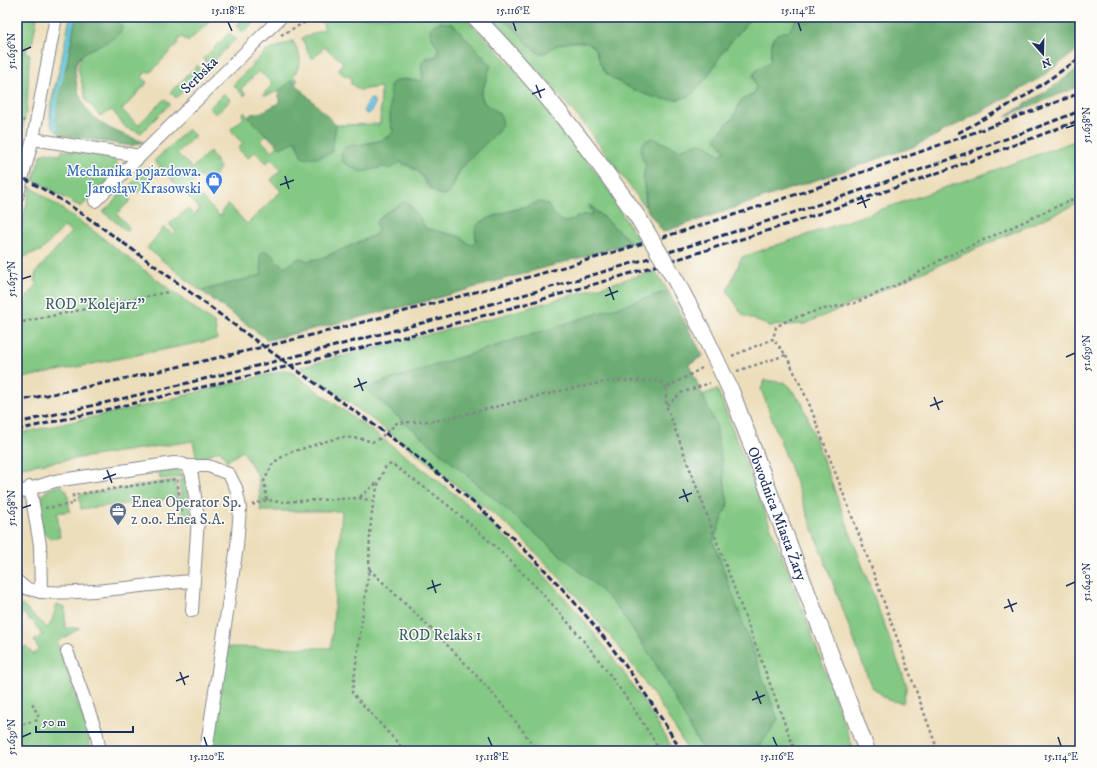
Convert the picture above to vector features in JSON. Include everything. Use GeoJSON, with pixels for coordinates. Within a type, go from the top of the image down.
{"type":"FeatureCollection","features":[{"type":"Feature","properties":{"kind":"main road","name":"Obwodnica Miasta Żary"},"geometry":{"type":"LineString","coordinates":[[474,17],[545,93],[608,174],[639,219],[676,281],[702,330],[731,391],[867,751]]}},
{"type":"Feature","properties":{"kind":"street"},"geometry":{"type":"LineString","coordinates":[[17,197],[33,139],[56,17]]}},
{"type":"Feature","properties":{"kind":"street","name":"Serbska"},"geometry":{"type":"LineString","coordinates":[[95,201],[281,17]]}},
{"type":"Feature","properties":{"kind":"street"},"geometry":{"type":"LineString","coordinates":[[33,139],[140,156]]}},
{"type":"Feature","properties":{"kind":"street"},"geometry":{"type":"LineString","coordinates":[[17,493],[30,487],[55,481],[174,463],[186,466],[208,466],[229,474],[236,488],[240,508],[237,546],[206,751]]}},
{"type":"Feature","properties":{"kind":"street"},"geometry":{"type":"LineString","coordinates":[[186,466],[191,469],[198,518],[192,611]]}},
{"type":"Feature","properties":{"kind":"street"},"geometry":{"type":"LineString","coordinates":[[30,487],[40,545],[41,592]]}},
{"type":"Feature","properties":{"kind":"street"},"geometry":{"type":"LineString","coordinates":[[17,581],[26,588],[41,592],[79,592],[193,581]]}},
{"type":"Feature","properties":{"kind":"street"},"geometry":{"type":"LineString","coordinates":[[67,651],[96,731],[100,751]]}},
{"type":"Feature","properties":{"kind":"path"},"geometry":{"type":"LineString","coordinates":[[17,123],[27,119]]}},
{"type":"Feature","properties":{"kind":"path"},"geometry":{"type":"LineString","coordinates":[[773,339],[776,327],[788,320],[819,310],[855,303],[870,297],[899,284],[944,258],[1080,196]]}},
{"type":"Feature","properties":{"kind":"path"},"geometry":{"type":"LineString","coordinates":[[17,323],[168,292]]}},
{"type":"Feature","properties":{"kind":"path"},"geometry":{"type":"LineString","coordinates":[[773,339],[786,354],[808,401],[938,751]]}},
{"type":"Feature","properties":{"kind":"path"},"geometry":{"type":"LineString","coordinates":[[732,356],[773,339]]}},
{"type":"Feature","properties":{"kind":"path"},"geometry":{"type":"LineString","coordinates":[[737,371],[786,354]]}},
{"type":"Feature","properties":{"kind":"path"},"geometry":{"type":"LineString","coordinates":[[666,388],[702,368]]}},
{"type":"Feature","properties":{"kind":"path"},"geometry":{"type":"LineString","coordinates":[[268,500],[264,480],[270,467],[278,458],[342,437],[362,438],[372,442],[379,439],[397,423],[442,420],[568,389],[612,381],[660,381],[666,388],[666,405],[795,751]]}},
{"type":"Feature","properties":{"kind":"path"},"geometry":{"type":"LineString","coordinates":[[666,405],[681,393],[710,383]]}},
{"type":"Feature","properties":{"kind":"path"},"geometry":{"type":"LineString","coordinates":[[405,751],[352,693],[368,569],[373,501],[378,482],[386,466],[392,464],[456,511],[509,559],[551,604],[618,685],[660,751]]}},
{"type":"Feature","properties":{"kind":"path"},"geometry":{"type":"LineString","coordinates":[[34,510],[74,504],[73,495],[177,478],[182,515]]}},
{"type":"Feature","properties":{"kind":"path"},"geometry":{"type":"LineString","coordinates":[[360,498],[378,482]]}},
{"type":"Feature","properties":{"kind":"path"},"geometry":{"type":"LineString","coordinates":[[240,508],[268,500],[280,502],[360,498],[373,501]]}},
{"type":"Feature","properties":{"kind":"path"},"geometry":{"type":"LineString","coordinates":[[368,569],[473,670],[522,730],[537,751]]}},
{"type":"Feature","properties":{"kind":"path"},"geometry":{"type":"LineString","coordinates":[[17,726],[37,720],[38,715],[31,701]]}},
{"type":"Feature","properties":{"kind":"path"},"geometry":{"type":"LineString","coordinates":[[17,748],[25,746]]}},
{"type":"Feature","properties":{"kind":"green space"},"geometry":{"type":"Polygon","coordinates":[[[21,17],[37,17],[32,45],[28,44],[26,53],[30,54],[26,112],[21,132],[17,138],[17,33],[21,17]]]}},
{"type":"Feature","properties":{"kind":"green space"},"geometry":{"type":"Polygon","coordinates":[[[70,17],[76,17],[66,71],[60,67],[70,17]]]}},
{"type":"Feature","properties":{"kind":"green space"},"geometry":{"type":"Polygon","coordinates":[[[76,17],[119,17],[122,28],[119,33],[115,37],[79,58],[75,73],[76,80],[79,94],[84,105],[91,114],[109,128],[144,142],[131,146],[61,135],[52,125],[50,111],[53,95],[60,67],[66,70],[76,17]]]}},
{"type":"Feature","properties":{"kind":"green space"},"geometry":{"type":"Polygon","coordinates":[[[92,17],[214,17],[188,42],[182,37],[177,41],[178,43],[151,72],[146,72],[142,77],[147,83],[122,110],[138,125],[164,99],[170,104],[141,133],[126,128],[112,110],[100,116],[86,100],[78,68],[92,17]]]}},
{"type":"Feature","properties":{"kind":"green space"},"geometry":{"type":"Polygon","coordinates":[[[244,17],[258,17],[243,33],[236,26],[244,17]]]}},
{"type":"Feature","properties":{"kind":"green space"},"geometry":{"type":"Polygon","coordinates":[[[320,17],[464,17],[529,85],[568,134],[623,211],[621,213],[639,241],[632,243],[590,205],[594,215],[579,216],[565,222],[554,215],[547,204],[540,202],[489,218],[482,222],[476,229],[475,243],[470,245],[461,237],[425,228],[419,216],[404,202],[384,214],[376,224],[379,230],[375,235],[322,258],[308,261],[300,258],[284,267],[270,253],[260,255],[262,275],[201,291],[147,248],[164,227],[174,234],[176,232],[169,224],[188,209],[194,215],[200,209],[154,161],[188,129],[195,136],[177,153],[192,168],[210,151],[220,168],[208,184],[200,176],[190,186],[220,216],[223,214],[221,212],[228,204],[247,224],[281,191],[271,180],[281,169],[271,159],[267,163],[255,152],[248,158],[238,149],[243,143],[233,134],[231,129],[244,118],[242,115],[244,112],[267,135],[261,140],[272,151],[278,146],[284,146],[296,140],[302,157],[307,159],[332,152],[336,125],[380,124],[381,87],[359,90],[350,83],[352,79],[348,76],[346,77],[338,70],[343,62],[324,47],[313,59],[309,55],[302,38],[325,29],[320,17]],[[440,22],[432,26],[430,34],[437,45],[438,54],[436,57],[427,57],[421,66],[423,79],[390,120],[393,132],[385,139],[367,143],[349,164],[361,172],[383,167],[391,168],[400,162],[418,171],[429,188],[440,195],[449,193],[461,169],[490,138],[499,131],[489,107],[484,103],[481,95],[491,65],[440,22]]]}},
{"type":"Feature","properties":{"kind":"green space"},"geometry":{"type":"Polygon","coordinates":[[[485,17],[502,20],[509,24],[536,52],[539,53],[545,53],[557,45],[565,43],[578,42],[590,44],[596,50],[602,68],[608,75],[636,91],[670,100],[681,99],[690,95],[701,85],[730,43],[752,17],[797,18],[790,30],[773,38],[770,55],[771,60],[759,68],[753,76],[756,87],[754,94],[743,101],[738,107],[733,119],[728,122],[715,138],[725,150],[722,154],[720,155],[707,145],[699,143],[679,150],[653,138],[642,158],[646,165],[644,180],[645,207],[583,123],[539,71],[485,17]]]}},
{"type":"Feature","properties":{"kind":"green space"},"geometry":{"type":"Polygon","coordinates":[[[497,17],[752,17],[730,43],[701,85],[690,95],[681,99],[670,100],[636,91],[608,75],[602,68],[596,50],[590,44],[578,42],[565,43],[557,45],[545,53],[539,53],[536,52],[510,24],[497,17]]]}},
{"type":"Feature","properties":{"kind":"green space"},"geometry":{"type":"Polygon","coordinates":[[[797,17],[1080,17],[1080,48],[1040,78],[966,120],[913,147],[663,232],[645,207],[646,194],[643,176],[646,165],[641,153],[642,145],[644,142],[653,138],[679,150],[699,143],[705,144],[720,155],[722,154],[725,150],[715,138],[728,122],[733,119],[741,100],[754,94],[756,87],[753,76],[759,68],[771,60],[773,39],[777,34],[790,30],[797,17]]]}},
{"type":"Feature","properties":{"kind":"green space"},"geometry":{"type":"Polygon","coordinates":[[[440,22],[453,24],[491,65],[481,95],[484,103],[497,112],[502,121],[502,125],[496,133],[461,168],[449,194],[443,195],[438,194],[430,188],[418,171],[400,162],[391,169],[383,167],[361,172],[344,163],[340,154],[347,146],[379,141],[390,136],[393,132],[390,120],[390,85],[401,79],[422,81],[422,62],[429,58],[436,57],[439,50],[430,34],[430,29],[432,26],[440,22]]]}},
{"type":"Feature","properties":{"kind":"green space"},"geometry":{"type":"Polygon","coordinates":[[[229,33],[236,39],[210,65],[203,59],[229,33]]]}},
{"type":"Feature","properties":{"kind":"green space"},"geometry":{"type":"Polygon","coordinates":[[[293,41],[300,59],[299,67],[293,76],[298,80],[296,83],[292,80],[279,91],[265,96],[263,94],[273,84],[259,71],[241,89],[246,94],[244,96],[233,85],[265,52],[293,41]]]}},
{"type":"Feature","properties":{"kind":"green space"},"geometry":{"type":"Polygon","coordinates":[[[197,65],[203,72],[176,98],[170,92],[197,65]]]}},
{"type":"Feature","properties":{"kind":"green space"},"geometry":{"type":"Polygon","coordinates":[[[1080,67],[1080,86],[1006,116],[1053,87],[1080,67]]]}},
{"type":"Feature","properties":{"kind":"green space"},"geometry":{"type":"Polygon","coordinates":[[[292,80],[336,125],[332,152],[317,158],[302,157],[296,141],[280,148],[249,118],[251,114],[262,112],[279,103],[279,91],[292,80]]]}},
{"type":"Feature","properties":{"kind":"green space"},"geometry":{"type":"Polygon","coordinates":[[[224,93],[231,100],[216,114],[209,108],[224,93]]]}},
{"type":"Feature","properties":{"kind":"green space"},"geometry":{"type":"Polygon","coordinates":[[[1080,139],[1080,203],[805,324],[769,326],[743,315],[727,291],[742,257],[973,178],[1080,139]]]}},
{"type":"Feature","properties":{"kind":"green space"},"geometry":{"type":"Polygon","coordinates":[[[62,150],[114,158],[118,165],[117,172],[81,207],[33,180],[41,155],[46,152],[61,155],[62,150]]]}},
{"type":"Feature","properties":{"kind":"green space"},"geometry":{"type":"Polygon","coordinates":[[[149,167],[157,174],[138,193],[130,185],[149,167]]]}},
{"type":"Feature","properties":{"kind":"green space","name":"ROD \"Kolejarz\""},"geometry":{"type":"Polygon","coordinates":[[[31,187],[92,230],[215,324],[217,339],[17,379],[17,309],[38,283],[34,281],[36,272],[71,232],[64,227],[41,251],[30,254],[17,261],[17,242],[31,187]]]}},
{"type":"Feature","properties":{"kind":"green space"},"geometry":{"type":"Polygon","coordinates":[[[123,192],[131,200],[117,214],[129,227],[127,231],[103,212],[123,192]]]}},
{"type":"Feature","properties":{"kind":"green space"},"geometry":{"type":"Polygon","coordinates":[[[406,201],[419,217],[425,228],[461,237],[470,245],[475,243],[475,229],[479,224],[495,216],[540,202],[547,204],[554,214],[564,222],[585,215],[593,215],[589,205],[632,243],[423,302],[268,340],[201,291],[262,275],[260,257],[262,252],[265,251],[270,253],[284,267],[300,258],[308,261],[322,258],[375,235],[378,230],[376,224],[377,221],[384,214],[406,201]]]}},
{"type":"Feature","properties":{"kind":"green space"},"geometry":{"type":"Polygon","coordinates":[[[655,271],[668,291],[365,388],[591,581],[618,608],[654,661],[703,751],[688,751],[651,692],[609,635],[563,581],[514,531],[360,410],[300,367],[489,319],[655,271]]]}},
{"type":"Feature","properties":{"kind":"green space"},"geometry":{"type":"Polygon","coordinates":[[[668,291],[703,356],[689,364],[716,426],[728,504],[713,541],[778,720],[756,751],[703,751],[654,661],[618,608],[591,581],[364,388],[668,291]]]}},
{"type":"Feature","properties":{"kind":"green space","name":"ROD Relaks 1"},"geometry":{"type":"Polygon","coordinates":[[[286,370],[293,373],[378,435],[434,478],[489,522],[515,546],[560,593],[602,643],[640,696],[674,751],[405,751],[401,746],[404,751],[206,751],[221,647],[331,648],[342,511],[261,511],[258,477],[243,451],[227,461],[220,450],[197,460],[193,441],[20,467],[17,470],[17,434],[147,405],[286,370]]]}},
{"type":"Feature","properties":{"kind":"green space"},"geometry":{"type":"Polygon","coordinates":[[[765,380],[786,383],[802,403],[907,686],[903,703],[888,700],[871,686],[761,389],[765,380]]]}},
{"type":"Feature","properties":{"kind":"green space"},"geometry":{"type":"Polygon","coordinates":[[[717,389],[804,613],[854,751],[756,751],[778,720],[713,541],[728,504],[702,395],[717,389]]]}},
{"type":"Feature","properties":{"kind":"green space"},"geometry":{"type":"Polygon","coordinates":[[[170,469],[177,470],[184,476],[160,479],[159,471],[170,469]]]}},
{"type":"Feature","properties":{"kind":"green space"},"geometry":{"type":"Polygon","coordinates":[[[185,478],[193,521],[184,522],[179,480],[185,478]]]}},
{"type":"Feature","properties":{"kind":"green space"},"geometry":{"type":"Polygon","coordinates":[[[175,480],[178,502],[175,502],[174,498],[81,509],[79,495],[175,480]]]}},
{"type":"Feature","properties":{"kind":"green space"},"geometry":{"type":"Polygon","coordinates":[[[61,485],[67,491],[70,511],[57,513],[60,537],[51,539],[43,533],[39,508],[40,502],[41,497],[45,492],[51,488],[61,485]]]}},
{"type":"Feature","properties":{"kind":"green space"},"geometry":{"type":"Polygon","coordinates":[[[57,604],[65,607],[65,628],[80,628],[57,642],[87,730],[91,751],[26,751],[25,744],[18,745],[17,645],[20,649],[26,646],[33,654],[39,649],[34,641],[42,635],[32,620],[28,619],[24,613],[21,615],[17,610],[22,605],[47,628],[51,623],[57,604]]]}},
{"type":"Feature","properties":{"kind":"water"},"geometry":{"type":"Polygon","coordinates":[[[373,99],[375,104],[370,113],[366,114],[364,110],[369,100],[373,99]]]}},
{"type":"Feature","properties":{"kind":"waterway"},"geometry":{"type":"LineString","coordinates":[[56,128],[53,120],[54,110],[73,17]]}},
{"type":"Feature","properties":{"kind":"railway"},"geometry":{"type":"LineString","coordinates":[[958,133],[1025,96],[1080,58]]}},
{"type":"Feature","properties":{"kind":"railway"},"geometry":{"type":"LineString","coordinates":[[17,401],[152,373],[287,341],[421,307],[555,270],[819,187],[1080,93]]}},
{"type":"Feature","properties":{"kind":"railway"},"geometry":{"type":"LineString","coordinates":[[17,423],[152,392],[421,323],[687,247],[950,159],[1080,111]]}},
{"type":"Feature","properties":{"kind":"railway"},"geometry":{"type":"LineString","coordinates":[[17,430],[153,399],[423,332],[623,276],[755,235],[886,191],[1080,120]]}},
{"type":"Feature","properties":{"kind":"railway"},"geometry":{"type":"LineString","coordinates":[[17,175],[61,200],[129,247],[405,448],[489,516],[551,577],[608,643],[634,678],[681,751]]}},
{"type":"Feature","properties":{"kind":"place","name":"Mechanika pojazdowa. Jarosłąw Krasowski"},"geometry":{"type":"Point","coordinates":[214,195]}},
{"type":"Feature","properties":{"kind":"place","name":"Enea Operator Sp. z o.o. Enea S.A."},"geometry":{"type":"Point","coordinates":[118,526]}}]}
